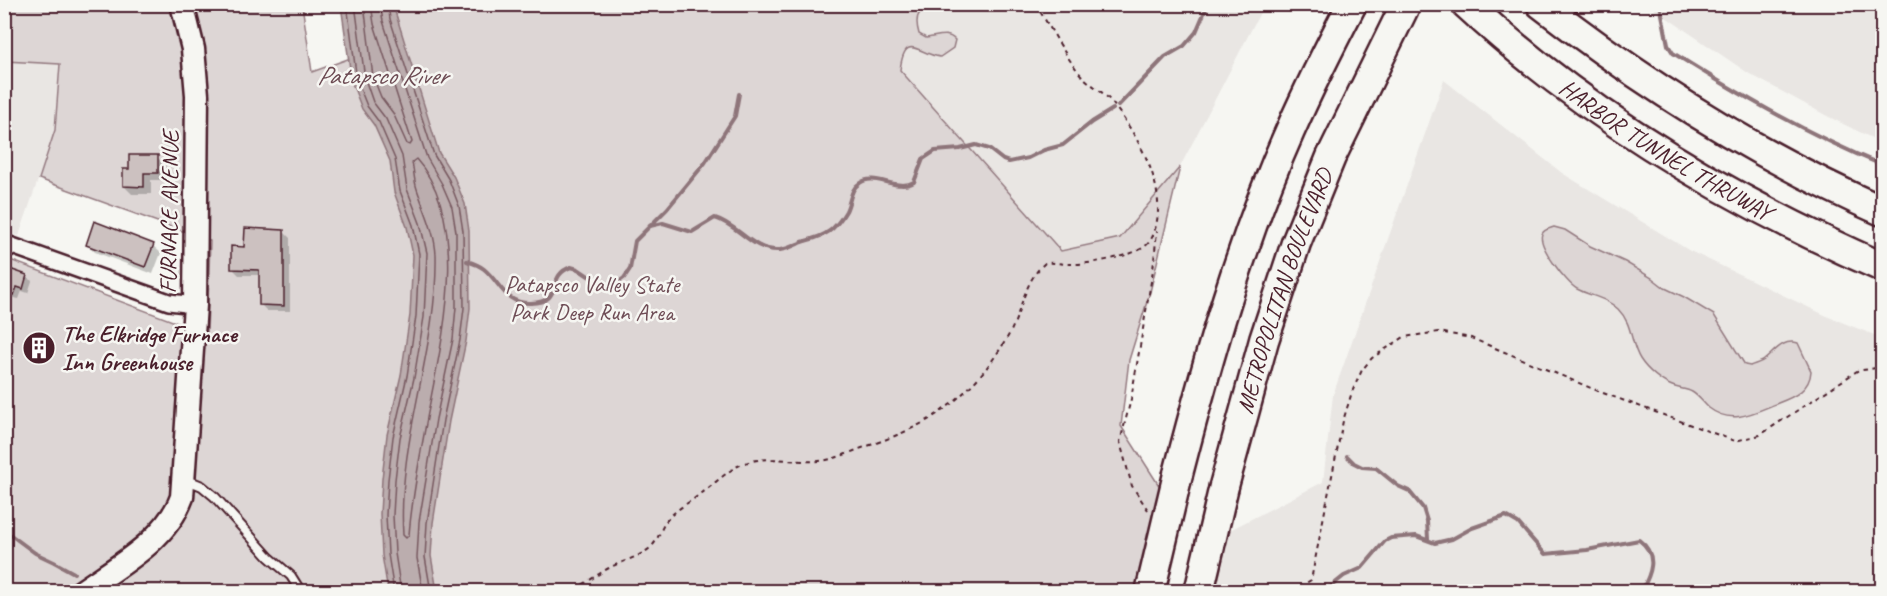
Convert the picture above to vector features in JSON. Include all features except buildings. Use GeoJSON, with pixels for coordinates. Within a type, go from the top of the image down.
{"type":"FeatureCollection","features":[{"type":"Feature","properties":{"kind":"highway","name":"METROPOLITAN BOULEVARD"},"geometry":{"type":"LineString","coordinates":[[1150,591],[1178,474],[1220,324],[1255,220],[1289,133],[1352,4]]}},
{"type":"Feature","properties":{"kind":"highway","name":"HARBOR TUNNEL THRUWAY"},"geometry":{"type":"LineString","coordinates":[[1466,4],[1550,75],[1677,163],[1768,214],[1882,267]]}},
{"type":"Feature","properties":{"kind":"highway","name":"HARBOR TUNNEL THRUWAY"},"geometry":{"type":"LineString","coordinates":[[1541,4],[1648,81],[1732,134],[1882,212]]}},
{"type":"Feature","properties":{"kind":"highway"},"geometry":{"type":"LineString","coordinates":[[1563,4],[1648,81]]}},
{"type":"Feature","properties":{"kind":"highway","name":"METROPOLITAN BOULEVARD"},"geometry":{"type":"LineString","coordinates":[[1199,591],[1224,486],[1264,340],[1296,243],[1331,157],[1403,10]]}},
{"type":"Feature","properties":{"kind":"street","name":"FURNACE AVENUE"},"geometry":{"type":"LineString","coordinates":[[81,591],[127,560],[161,532],[177,509],[182,497],[195,304],[196,73],[191,36],[182,4]]}},
{"type":"Feature","properties":{"kind":"street"},"geometry":{"type":"LineString","coordinates":[[4,243],[170,302],[195,304]]}},
{"type":"Feature","properties":{"kind":"lane"},"geometry":{"type":"LineString","coordinates":[[184,479],[202,486],[215,497],[269,557],[291,576],[301,591]]}},
{"type":"Feature","properties":{"kind":"path"},"geometry":{"type":"LineString","coordinates":[[1035,4],[1079,73],[1105,94],[1120,113],[1141,147],[1156,189],[1159,209],[1153,270],[1131,399],[1120,442],[1132,486],[1150,514]]}},
{"type":"Feature","properties":{"kind":"path"},"geometry":{"type":"LineString","coordinates":[[566,591],[586,584],[595,576],[648,550],[654,544],[667,520],[739,466],[773,458],[818,461],[833,459],[898,436],[932,419],[986,370],[1012,329],[1029,284],[1037,270],[1045,263],[1082,264],[1140,250],[1149,243],[1157,223]]}},
{"type":"Feature","properties":{"kind":"path"},"geometry":{"type":"LineString","coordinates":[[1292,591],[1311,580],[1343,421],[1352,392],[1362,370],[1372,358],[1404,338],[1439,332],[1471,338],[1603,393],[1735,441],[1760,435],[1857,371],[1882,367]]}},
{"type":"Feature","properties":{"kind":"shaded area"},"geometry":{"type":"Polygon","coordinates":[[[1655,4],[1882,5],[1882,143],[1748,73],[1654,9],[1655,4]]]}},
{"type":"Feature","properties":{"kind":"shaded area"},"geometry":{"type":"Polygon","coordinates":[[[843,5],[1264,5],[1180,167],[1120,238],[1061,251],[843,5]]]}},
{"type":"Feature","properties":{"kind":"shaded area"},"geometry":{"type":"Polygon","coordinates":[[[5,61],[60,63],[55,130],[19,236],[5,232],[5,61]]]}},
{"type":"Feature","properties":{"kind":"shaded area"},"geometry":{"type":"Polygon","coordinates":[[[1444,80],[1562,173],[1690,251],[1831,318],[1882,338],[1882,591],[1214,592],[1226,532],[1323,482],[1333,395],[1444,80]]]}},
{"type":"Feature","properties":{"kind":"green space","name":"Patapsco Valley State Park Deep Run Area"},"geometry":{"type":"Polygon","coordinates":[[[5,5],[302,5],[312,72],[403,39],[393,5],[939,5],[927,8],[920,13],[917,21],[919,34],[926,38],[942,35],[952,37],[955,40],[953,48],[940,57],[909,48],[902,58],[900,70],[1061,251],[1120,238],[1180,167],[1150,292],[1129,360],[1121,426],[1160,487],[1135,591],[5,591],[5,258],[207,334],[210,241],[39,179],[55,130],[60,64],[5,61],[5,5]]]}},
{"type":"Feature","properties":{"kind":"green space"},"geometry":{"type":"Polygon","coordinates":[[[1554,227],[1565,230],[1590,246],[1625,262],[1665,288],[1714,315],[1745,365],[1750,366],[1762,361],[1783,344],[1798,343],[1811,371],[1808,383],[1790,398],[1744,416],[1735,417],[1718,413],[1692,392],[1660,379],[1640,359],[1629,327],[1618,309],[1572,286],[1554,264],[1544,247],[1542,234],[1554,227]]]}},
{"type":"Feature","properties":{"kind":"water","name":"Patapsco River"},"geometry":{"type":"Polygon","coordinates":[[[341,5],[393,5],[439,153],[454,177],[465,204],[469,231],[470,308],[433,523],[431,556],[437,591],[388,591],[382,555],[380,514],[382,479],[387,435],[401,375],[410,315],[413,255],[407,227],[394,192],[390,161],[374,125],[362,109],[352,83],[341,5]]]}},
{"type":"Feature","properties":{"kind":"waterway"},"geometry":{"type":"LineString","coordinates":[[1118,106],[1165,57],[1184,46],[1196,32],[1208,4]]}},
{"type":"Feature","properties":{"kind":"waterway"},"geometry":{"type":"LineString","coordinates":[[1660,4],[1668,45],[1673,53],[1775,114],[1882,165]]}},
{"type":"Feature","properties":{"kind":"waterway"},"geometry":{"type":"LineString","coordinates":[[467,261],[484,269],[504,292],[522,302],[541,302],[548,298],[559,276],[571,267],[578,269],[605,287],[613,286],[624,278],[630,269],[635,241],[667,209],[705,163],[735,116],[739,94]]}},
{"type":"Feature","properties":{"kind":"waterway"},"geometry":{"type":"LineString","coordinates":[[650,226],[663,223],[692,232],[715,218],[724,221],[761,247],[780,250],[820,236],[832,229],[846,211],[854,188],[866,180],[900,185],[914,182],[923,159],[935,151],[976,145],[989,149],[1009,162],[1028,158],[1044,150],[1063,145],[1113,109]]}},
{"type":"Feature","properties":{"kind":"waterway"},"geometry":{"type":"LineString","coordinates":[[1347,456],[1362,467],[1376,468],[1398,486],[1409,491],[1423,508],[1427,521],[1428,539]]}},
{"type":"Feature","properties":{"kind":"waterway"},"geometry":{"type":"LineString","coordinates":[[1324,592],[1344,576],[1362,568],[1385,541],[1391,538],[1416,536],[1435,543],[1452,539],[1472,528],[1506,516],[1518,523],[1545,554],[1587,550],[1639,540],[1651,558],[1650,572],[1641,592]]}},
{"type":"Feature","properties":{"kind":"waterway"},"geometry":{"type":"LineString","coordinates":[[4,530],[35,553],[74,573]]}},
{"type":"Feature","properties":{"kind":"place","name":"The Elkridge Furnace Inn Greenhouse"},"geometry":{"type":"Point","coordinates":[39,348]}}]}
